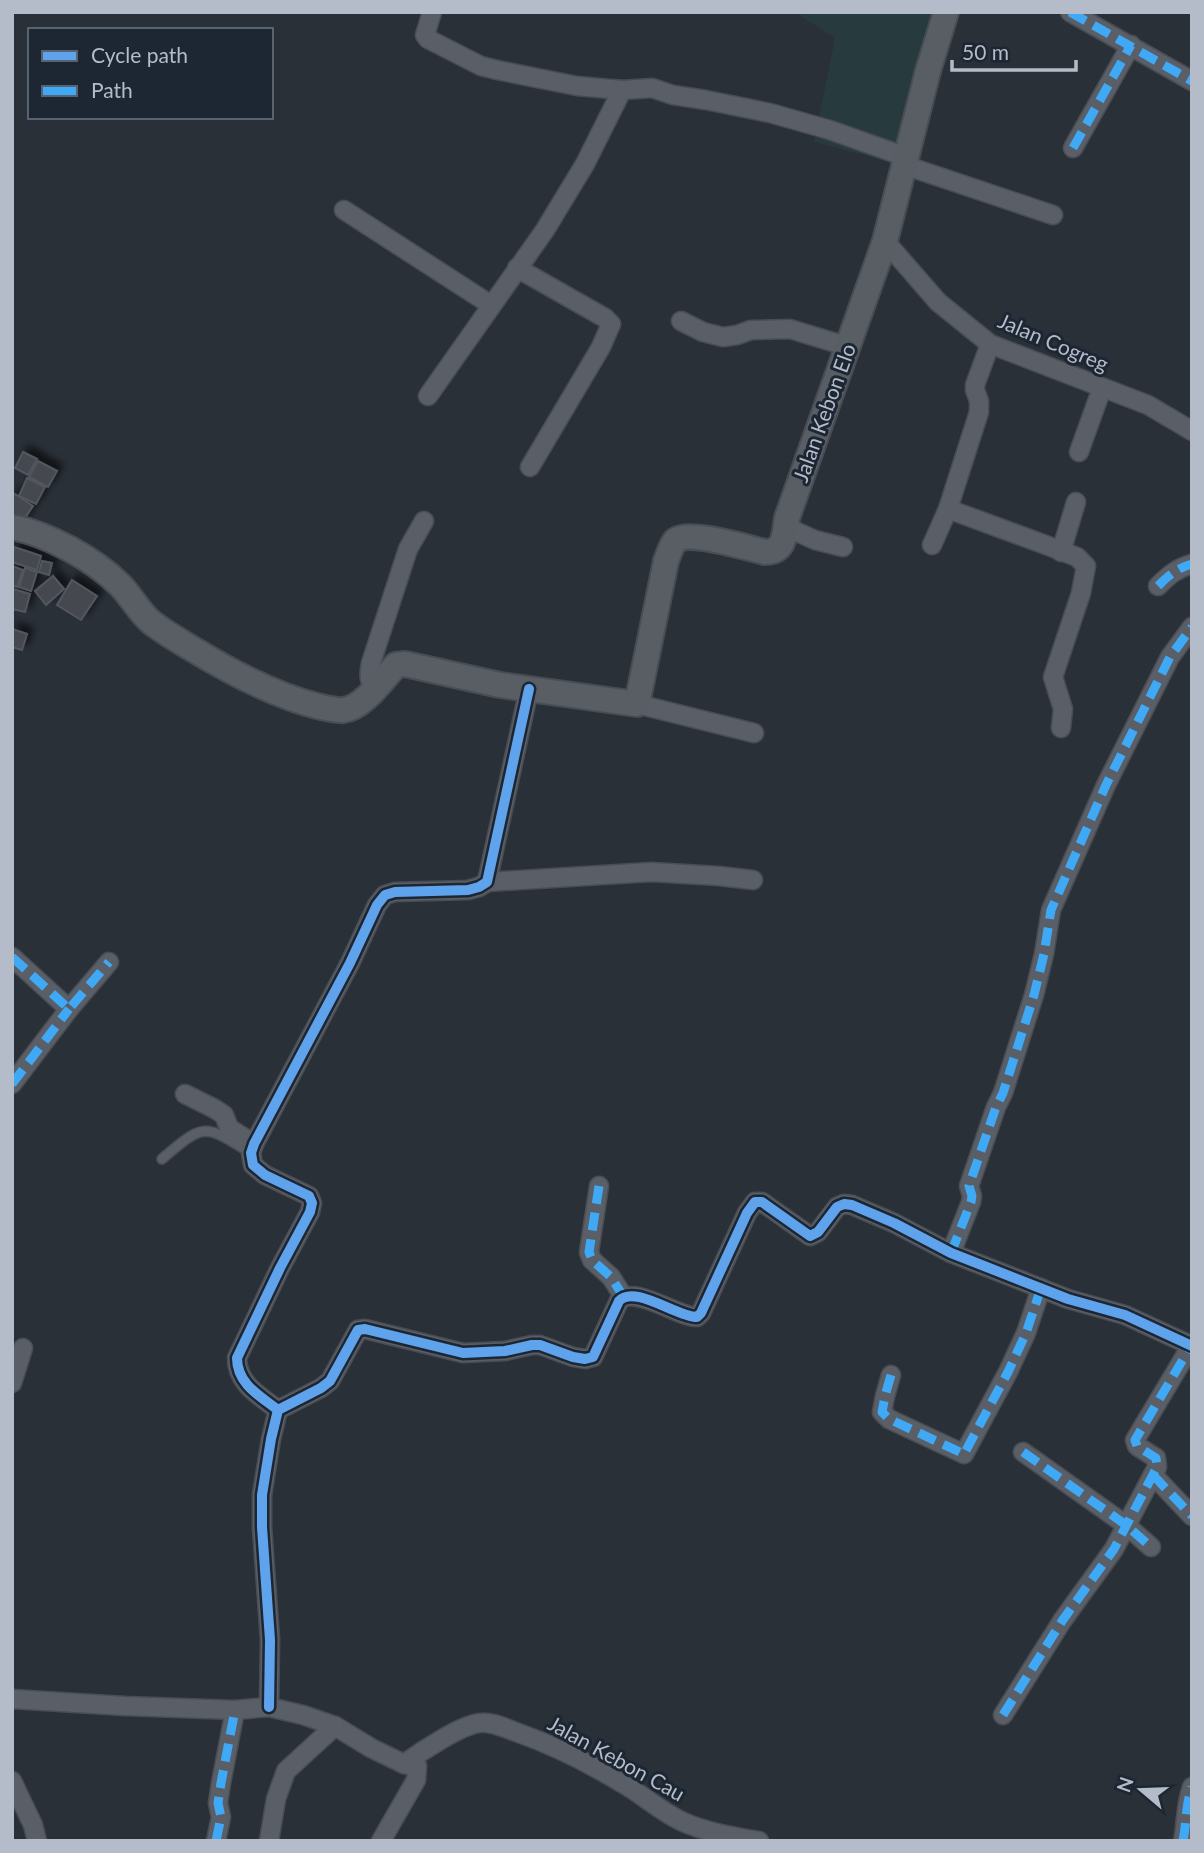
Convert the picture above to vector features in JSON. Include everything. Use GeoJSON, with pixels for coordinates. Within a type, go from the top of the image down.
{"type":"FeatureCollection","features":[{"type":"Feature","properties":{"kind":"street"},"geometry":{"type":"LineString","coordinates":[[432,12],[425,35],[428,39],[481,66],[577,86],[622,90],[652,88],[673,95],[770,113],[830,130],[905,161],[1054,215]]}},
{"type":"Feature","properties":{"kind":"street","name":"Jalan Kebon Elo"},"geometry":{"type":"LineString","coordinates":[[637,704],[666,561],[678,539],[698,536],[772,552],[784,541],[786,527],[885,241],[928,71],[946,12]]}},
{"type":"Feature","properties":{"kind":"street"},"geometry":{"type":"LineString","coordinates":[[1070,12],[1192,81]]}},
{"type":"Feature","properties":{"kind":"street"},"geometry":{"type":"LineString","coordinates":[[1073,148],[1131,45]]}},
{"type":"Feature","properties":{"kind":"street"},"geometry":{"type":"LineString","coordinates":[[428,396],[545,230],[585,164],[622,90]]}},
{"type":"Feature","properties":{"kind":"street"},"geometry":{"type":"LineString","coordinates":[[344,210],[491,305]]}},
{"type":"Feature","properties":{"kind":"street","name":"Jalan Cogreg"},"geometry":{"type":"LineString","coordinates":[[885,241],[938,302],[990,344],[1148,405],[1192,431]]}},
{"type":"Feature","properties":{"kind":"street"},"geometry":{"type":"LineString","coordinates":[[517,268],[611,324],[601,347],[530,467]]}},
{"type":"Feature","properties":{"kind":"street"},"geometry":{"type":"LineString","coordinates":[[681,321],[703,332],[723,337],[751,330],[790,329],[849,347]]}},
{"type":"Feature","properties":{"kind":"street"},"geometry":{"type":"LineString","coordinates":[[932,545],[948,509],[978,421],[979,401],[975,385],[990,344]]}},
{"type":"Feature","properties":{"kind":"street"},"geometry":{"type":"LineString","coordinates":[[1079,452],[1101,388]]}},
{"type":"Feature","properties":{"kind":"street"},"geometry":{"type":"LineString","coordinates":[[1061,552],[1076,502]]}},
{"type":"Feature","properties":{"kind":"street"},"geometry":{"type":"LineString","coordinates":[[948,509],[1046,544],[1085,563],[1087,568],[1081,593],[1053,677],[1063,709],[1061,729]]}},
{"type":"Feature","properties":{"kind":"street"},"geometry":{"type":"LineString","coordinates":[[375,690],[369,682],[371,663],[408,549],[424,521]]}},
{"type":"Feature","properties":{"kind":"street"},"geometry":{"type":"LineString","coordinates":[[12,527],[33,533],[81,556],[106,572],[121,586],[149,620],[210,659],[271,691],[300,702],[344,710],[375,690],[396,665],[405,664],[529,689],[637,704],[754,733]]}},
{"type":"Feature","properties":{"kind":"street"},"geometry":{"type":"LineString","coordinates":[[786,527],[815,540],[843,547]]}},
{"type":"Feature","properties":{"kind":"street"},"geometry":{"type":"LineString","coordinates":[[1158,586],[1170,574],[1192,564]]}},
{"type":"Feature","properties":{"kind":"street"},"geometry":{"type":"LineString","coordinates":[[951,1253],[971,1202],[969,1186],[1003,1093],[1034,995],[1051,910],[1106,785],[1170,657],[1192,627]]}},
{"type":"Feature","properties":{"kind":"street"},"geometry":{"type":"LineString","coordinates":[[487,882],[529,689]]}},
{"type":"Feature","properties":{"kind":"street"},"geometry":{"type":"LineString","coordinates":[[278,1410],[248,1386],[237,1367],[237,1358],[310,1212],[312,1203],[309,1196],[258,1170],[253,1165],[253,1148],[350,963],[370,917],[385,895],[395,892],[468,890],[487,882],[651,872],[753,880]]}},
{"type":"Feature","properties":{"kind":"street"},"geometry":{"type":"LineString","coordinates":[[12,957],[69,1009]]}},
{"type":"Feature","properties":{"kind":"street"},"geometry":{"type":"LineString","coordinates":[[12,1084],[109,962]]}},
{"type":"Feature","properties":{"kind":"street"},"geometry":{"type":"LineString","coordinates":[[185,1094],[223,1115],[229,1128],[253,1148]]}},
{"type":"Feature","properties":{"kind":"street"},"geometry":{"type":"LineString","coordinates":[[599,1186],[589,1252],[592,1260],[611,1277],[624,1296]]}},
{"type":"Feature","properties":{"kind":"street"},"geometry":{"type":"LineString","coordinates":[[269,1707],[270,1640],[262,1495],[278,1410],[330,1381],[350,1343],[358,1330],[362,1329],[463,1353],[505,1351],[540,1345],[585,1359],[593,1357],[619,1301],[624,1296],[644,1299],[689,1317],[697,1317],[747,1213],[755,1202],[762,1202],[810,1236],[818,1232],[837,1207],[852,1205],[894,1223],[951,1253],[1091,1307],[1125,1315],[1191,1346],[1135,1440],[1137,1446],[1157,1460],[1157,1468],[1114,1549],[1062,1621],[1003,1715]]}},
{"type":"Feature","properties":{"kind":"street"},"geometry":{"type":"LineString","coordinates":[[891,1375],[882,1412],[889,1419],[964,1454],[1008,1373],[1026,1333],[1041,1288]]}},
{"type":"Feature","properties":{"kind":"street"},"geometry":{"type":"LineString","coordinates":[[12,1383],[23,1348]]}},
{"type":"Feature","properties":{"kind":"street"},"geometry":{"type":"LineString","coordinates":[[1023,1452],[1126,1525],[1151,1547]]}},
{"type":"Feature","properties":{"kind":"street"},"geometry":{"type":"LineString","coordinates":[[1153,1475],[1192,1516]]}},
{"type":"Feature","properties":{"kind":"street"},"geometry":{"type":"LineString","coordinates":[[12,1699],[235,1710],[269,1707],[335,1726],[371,1748],[404,1764],[417,1766],[416,1780],[381,1841]]}},
{"type":"Feature","properties":{"kind":"street"},"geometry":{"type":"LineString","coordinates":[[216,1841],[221,1817],[218,1803],[235,1710]]}},
{"type":"Feature","properties":{"kind":"street","name":"Jalan Kebon Cau"},"geometry":{"type":"LineString","coordinates":[[404,1764],[464,1729],[480,1723],[495,1725],[546,1743],[622,1783],[685,1823],[759,1841]]}},
{"type":"Feature","properties":{"kind":"street"},"geometry":{"type":"LineString","coordinates":[[269,1841],[276,1799],[286,1771],[335,1726]]}},
{"type":"Feature","properties":{"kind":"street"},"geometry":{"type":"LineString","coordinates":[[12,1781],[33,1825],[37,1841]]}},
{"type":"Feature","properties":{"kind":"street"},"geometry":{"type":"LineString","coordinates":[[1183,1841],[1186,1805],[1192,1787]]}},
{"type":"Feature","properties":{"kind":"lane"},"geometry":{"type":"LineString","coordinates":[[162,1159],[187,1137],[200,1131],[211,1131],[253,1148]]}},
{"type":"Feature","properties":{"kind":"green space"},"geometry":{"type":"Polygon","coordinates":[[[794,12],[943,12],[902,165],[814,142],[835,38],[794,12]]]}},
{"type":"Feature","properties":{"kind":"building"},"geometry":{"type":"Polygon","coordinates":[[[23,452],[37,459],[28,475],[15,468],[23,452]]]}},
{"type":"Feature","properties":{"kind":"building"},"geometry":{"type":"Polygon","coordinates":[[[38,461],[57,471],[48,487],[29,477],[38,461]]]}},
{"type":"Feature","properties":{"kind":"building"},"geometry":{"type":"Polygon","coordinates":[[[27,478],[45,487],[36,504],[19,496],[27,478]]]}},
{"type":"Feature","properties":{"kind":"building"},"geometry":{"type":"Polygon","coordinates":[[[15,494],[33,506],[18,528],[12,524],[12,498],[15,494]]]}},
{"type":"Feature","properties":{"kind":"building"},"geometry":{"type":"Polygon","coordinates":[[[14,547],[41,556],[37,570],[12,562],[14,547]]]}},
{"type":"Feature","properties":{"kind":"building"},"geometry":{"type":"Polygon","coordinates":[[[42,561],[52,563],[49,575],[39,572],[42,561]]]}},
{"type":"Feature","properties":{"kind":"building"},"geometry":{"type":"Polygon","coordinates":[[[12,566],[23,570],[17,587],[12,585],[12,566]]]}},
{"type":"Feature","properties":{"kind":"building"},"geometry":{"type":"Polygon","coordinates":[[[25,568],[37,572],[31,591],[19,587],[25,568]]]}},
{"type":"Feature","properties":{"kind":"building"},"geometry":{"type":"Polygon","coordinates":[[[53,576],[64,589],[46,605],[35,591],[53,576]]]}},
{"type":"Feature","properties":{"kind":"building"},"geometry":{"type":"Polygon","coordinates":[[[72,580],[97,596],[81,620],[57,605],[72,580]]]}},
{"type":"Feature","properties":{"kind":"building"},"geometry":{"type":"Polygon","coordinates":[[[13,589],[30,594],[25,612],[12,609],[13,589]]]}},
{"type":"Feature","properties":{"kind":"building"},"geometry":{"type":"Polygon","coordinates":[[[12,629],[27,634],[22,650],[12,647],[12,629]]]}},
{"type":"Feature","properties":{"kind":"marked path"},"geometry":{"type":"LineString","coordinates":[[1070,12],[1192,81]]}},
{"type":"Feature","properties":{"kind":"marked path"},"geometry":{"type":"LineString","coordinates":[[1073,148],[1131,45]]}},
{"type":"Feature","properties":{"kind":"marked path"},"geometry":{"type":"LineString","coordinates":[[1158,586],[1173,573],[1192,564]]}},
{"type":"Feature","properties":{"kind":"marked path"},"geometry":{"type":"LineString","coordinates":[[951,1253],[971,1202],[969,1186],[1003,1093],[1034,995],[1051,910],[1106,785],[1170,657],[1192,627]]}},
{"type":"Feature","properties":{"kind":"marked path"},"geometry":{"type":"LineString","coordinates":[[12,957],[69,1009],[109,962]]}},
{"type":"Feature","properties":{"kind":"marked path"},"geometry":{"type":"LineString","coordinates":[[12,1084],[69,1009]]}},
{"type":"Feature","properties":{"kind":"marked path"},"geometry":{"type":"LineString","coordinates":[[599,1186],[589,1252],[592,1260],[611,1277],[623,1296]]}},
{"type":"Feature","properties":{"kind":"marked path"},"geometry":{"type":"LineString","coordinates":[[891,1375],[882,1412],[889,1419],[964,1454],[1008,1372],[1026,1333],[1041,1288]]}},
{"type":"Feature","properties":{"kind":"marked path"},"geometry":{"type":"LineString","coordinates":[[1003,1715],[1062,1621],[1114,1549],[1157,1467],[1156,1458],[1137,1446],[1135,1440],[1191,1346]]}},
{"type":"Feature","properties":{"kind":"marked path"},"geometry":{"type":"LineString","coordinates":[[1023,1452],[1126,1525],[1151,1547]]}},
{"type":"Feature","properties":{"kind":"marked path"},"geometry":{"type":"LineString","coordinates":[[1153,1475],[1192,1516]]}},
{"type":"Feature","properties":{"kind":"marked path"},"geometry":{"type":"LineString","coordinates":[[216,1841],[221,1817],[218,1803],[235,1710]]}},
{"type":"Feature","properties":{"kind":"marked path"},"geometry":{"type":"LineString","coordinates":[[1183,1841],[1192,1787]]}},
{"type":"Feature","properties":{"kind":"cycle path"},"geometry":{"type":"LineString","coordinates":[[278,1410],[245,1382],[237,1358],[310,1212],[312,1203],[309,1196],[265,1175],[253,1165],[251,1153],[254,1144],[350,963],[377,905],[385,895],[395,892],[468,890],[487,882],[529,689]]}},
{"type":"Feature","properties":{"kind":"cycle path"},"geometry":{"type":"LineString","coordinates":[[269,1707],[270,1640],[262,1495],[271,1439],[278,1410],[330,1381],[358,1330],[365,1329],[463,1353],[505,1351],[540,1345],[573,1357],[593,1357],[619,1301],[626,1297],[635,1296],[697,1317],[747,1213],[755,1202],[762,1202],[810,1236],[818,1232],[837,1207],[852,1205],[894,1223],[951,1253],[1068,1299],[1125,1315],[1192,1346]]}}]}
